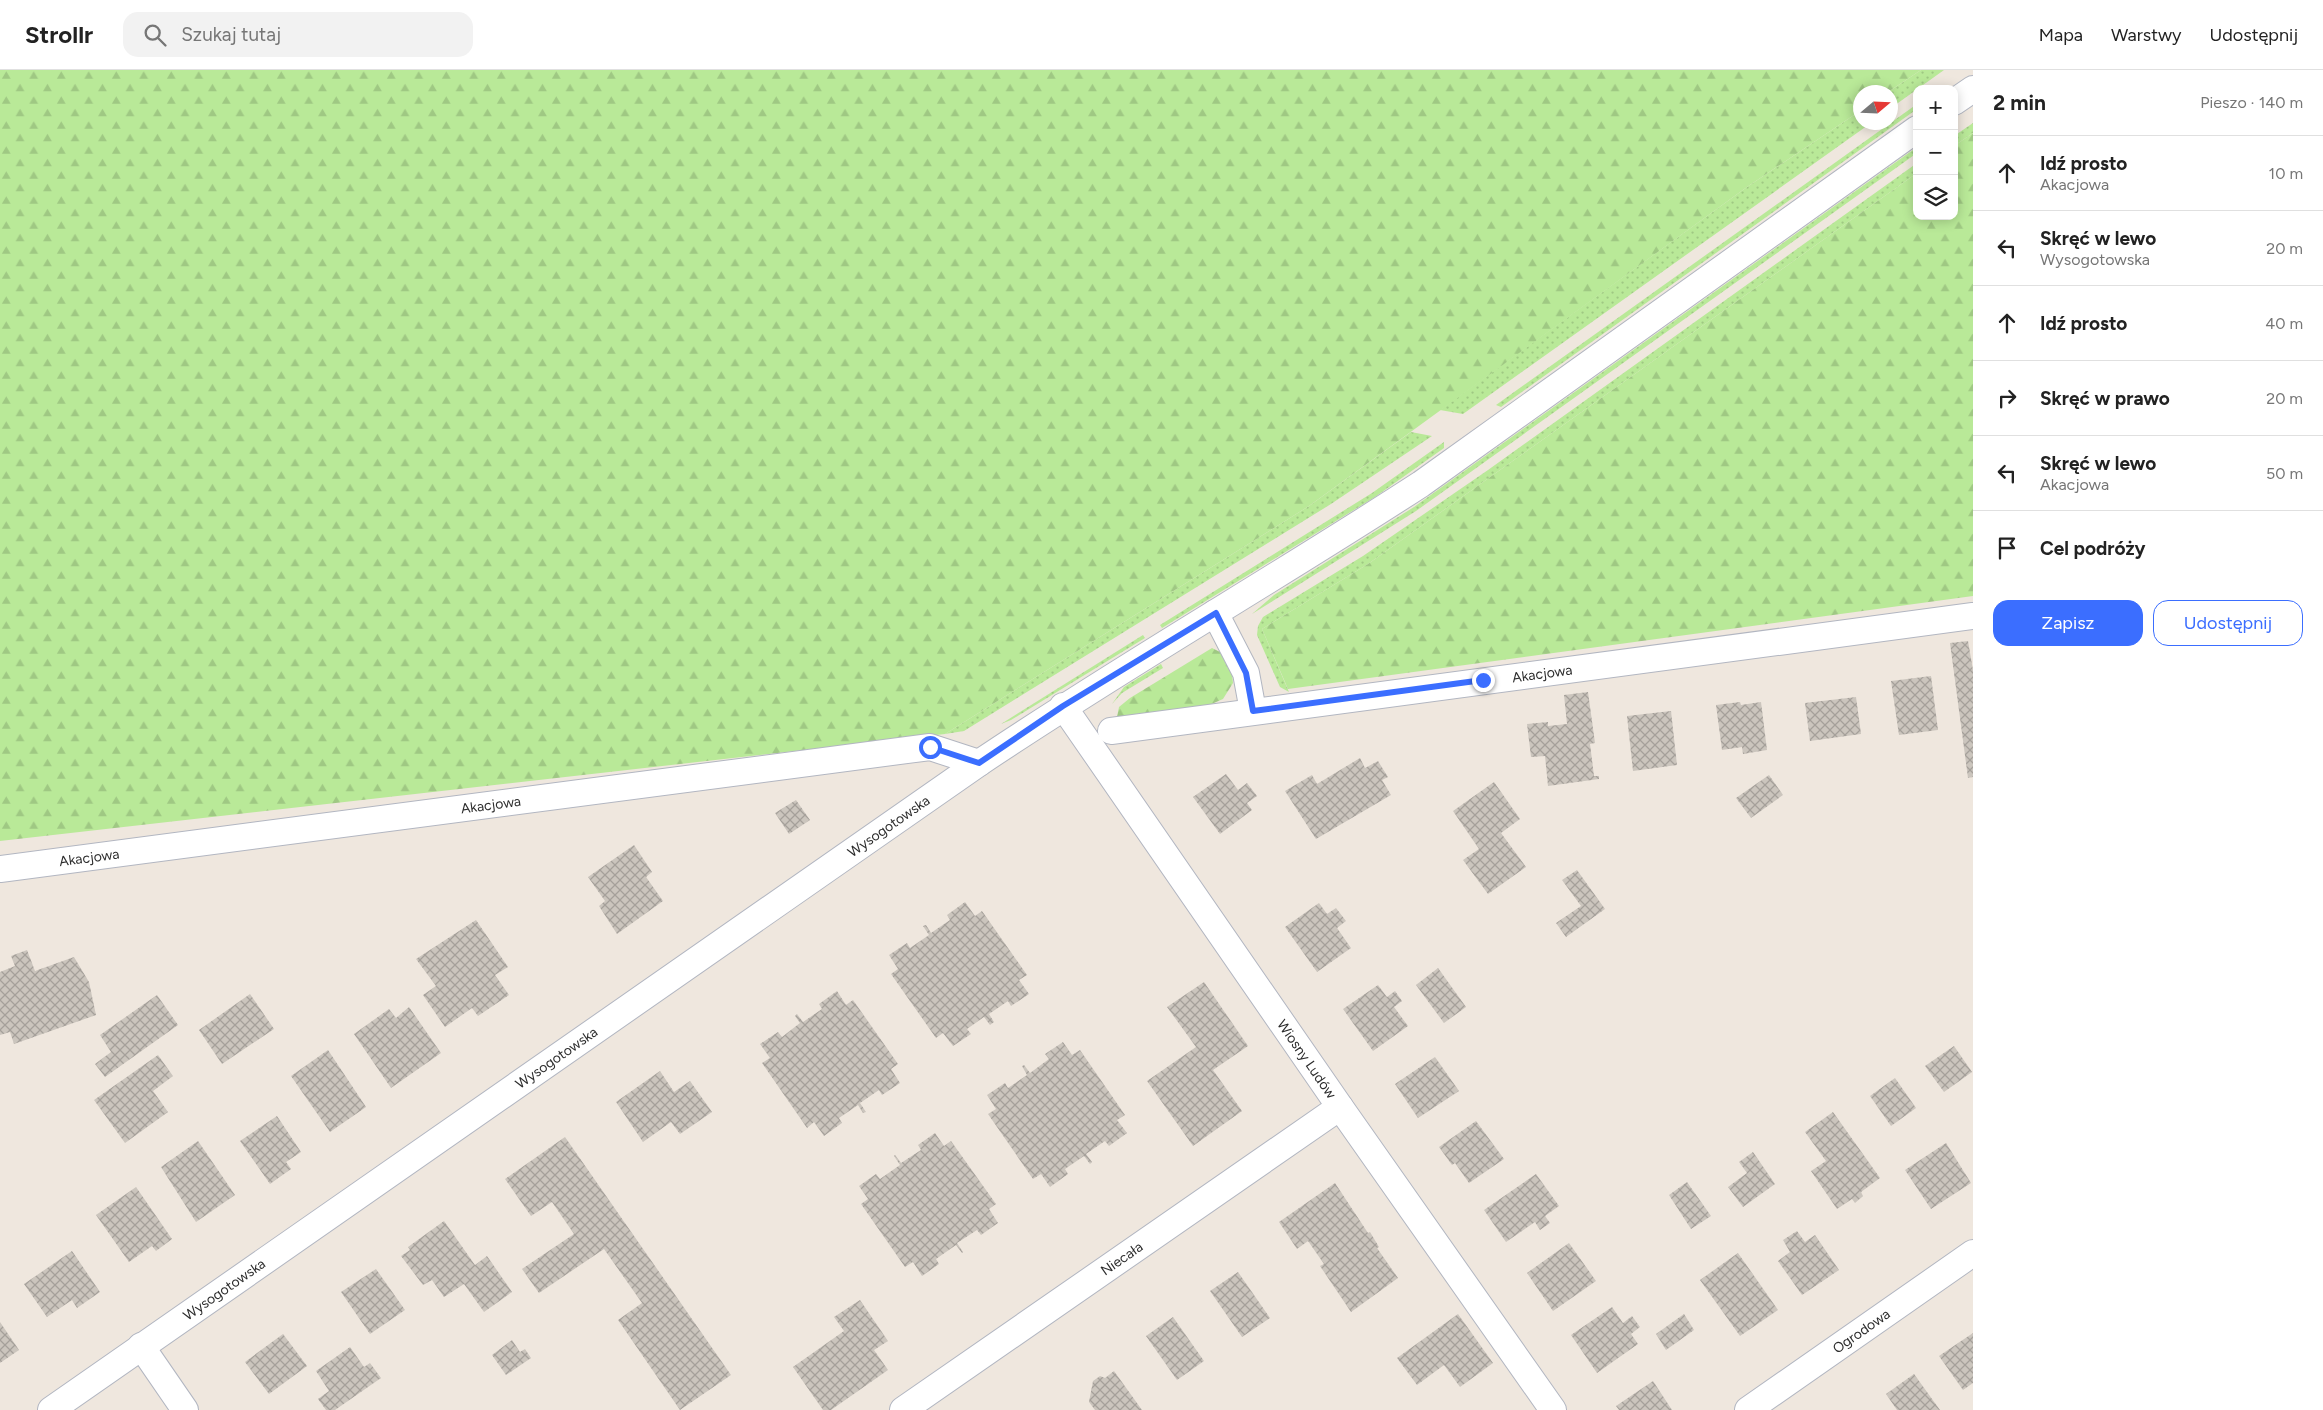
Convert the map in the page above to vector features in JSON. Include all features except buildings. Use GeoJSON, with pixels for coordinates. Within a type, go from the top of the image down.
{"type":"FeatureCollection","features":[{"type":"Feature","properties":{"kind":"street"},"geometry":{"type":"LineString","coordinates":[[1958,99],[1973,89]]}},
{"type":"Feature","properties":{"kind":"street","name":"Wysogotowska"},"geometry":{"type":"LineString","coordinates":[[51,1410],[1063,706],[1216,613],[1421,484],[1916,130]]}},
{"type":"Feature","properties":{"kind":"street"},"geometry":{"type":"LineString","coordinates":[[1216,613],[1246,673],[1253,711]]}},
{"type":"Feature","properties":{"kind":"street","name":"Akacjowa"},"geometry":{"type":"LineString","coordinates":[[1111,731],[1973,616]]}},
{"type":"Feature","properties":{"kind":"street","name":"Wiosny Ludów"},"geometry":{"type":"LineString","coordinates":[[1063,706],[1340,1107],[1553,1410]]}},
{"type":"Feature","properties":{"kind":"street","name":"Akacjowa"},"geometry":{"type":"LineString","coordinates":[[0,869],[930,747],[979,763]]}},
{"type":"Feature","properties":{"kind":"street","name":"Niecała"},"geometry":{"type":"LineString","coordinates":[[903,1410],[1340,1107]]}},
{"type":"Feature","properties":{"kind":"street","name":"Ogrodowa"},"geometry":{"type":"LineString","coordinates":[[1748,1410],[1973,1253]]}},
{"type":"Feature","properties":{"kind":"street"},"geometry":{"type":"LineString","coordinates":[[141,1346],[185,1410]]}},
{"type":"Feature","properties":{"kind":"green space"},"geometry":{"type":"Polygon","coordinates":[[[0,70],[1921,70],[1898,85],[1853,85],[1853,116],[1747,187],[1309,506],[945,734],[0,841],[0,70]]]}},
{"type":"Feature","properties":{"kind":"green space"},"geometry":{"type":"Polygon","coordinates":[[[1921,70],[1944,70],[1923,85],[1913,85],[1913,92],[1898,103],[1898,85],[1921,70]]]}},
{"type":"Feature","properties":{"kind":"green space"},"geometry":{"type":"Polygon","coordinates":[[[1913,107],[1913,112],[1898,123],[1898,118],[1913,107]]]}},
{"type":"Feature","properties":{"kind":"green space"},"geometry":{"type":"Polygon","coordinates":[[[1853,116],[1853,130],[1861,130],[1463,414],[1440,410],[1747,187],[1853,116]]]}},
{"type":"Feature","properties":{"kind":"green space"},"geometry":{"type":"Polygon","coordinates":[[[1973,123],[1973,133],[1958,143],[1958,133],[1973,123]]]}},
{"type":"Feature","properties":{"kind":"green space"},"geometry":{"type":"Polygon","coordinates":[[[1881,130],[1888,130],[1501,407],[1496,405],[1881,130]]]}},
{"type":"Feature","properties":{"kind":"green space"},"geometry":{"type":"Polygon","coordinates":[[[1973,133],[1973,596],[1288,689],[1262,629],[1368,564],[1913,176],[1913,220],[1958,220],[1958,143],[1973,133]]]}},
{"type":"Feature","properties":{"kind":"green space"},"geometry":{"type":"Polygon","coordinates":[[[1913,150],[1913,156],[1416,511],[1252,614],[1274,595],[1414,507],[1913,150]]]}},
{"type":"Feature","properties":{"kind":"green space"},"geometry":{"type":"Polygon","coordinates":[[[1913,166],[1913,176],[1368,564],[1262,629],[1289,692],[1280,687],[1257,635],[1258,626],[1263,617],[1363,556],[1488,470],[1913,166]]]}},
{"type":"Feature","properties":{"kind":"green space"},"geometry":{"type":"Polygon","coordinates":[[[1411,432],[1432,436],[1331,504],[964,731],[945,734],[1309,506],[1411,432]]]}},
{"type":"Feature","properties":{"kind":"green space"},"geometry":{"type":"Polygon","coordinates":[[[1444,442],[1444,448],[1375,497],[1162,628],[1160,625],[1372,493],[1444,442]]]}},
{"type":"Feature","properties":{"kind":"green space"},"geometry":{"type":"Polygon","coordinates":[[[1143,635],[1145,638],[1011,720],[1001,724],[1143,635]]]}},
{"type":"Feature","properties":{"kind":"green space"},"geometry":{"type":"Polygon","coordinates":[[[1212,648],[1222,653],[1232,674],[1233,683],[1223,699],[1207,706],[1117,717],[1119,707],[1130,698],[1212,648]]]}},
{"type":"Feature","properties":{"kind":"green space"},"geometry":{"type":"Polygon","coordinates":[[[1161,664],[1163,668],[1122,693],[1112,704],[1124,687],[1161,664]]]}},
{"type":"Feature","properties":{"kind":"route"},"geometry":{"type":"LineString","coordinates":[[930,747],[979,763],[1063,706],[1216,613],[1246,673],[1253,711],[1483,680]]}}]}
